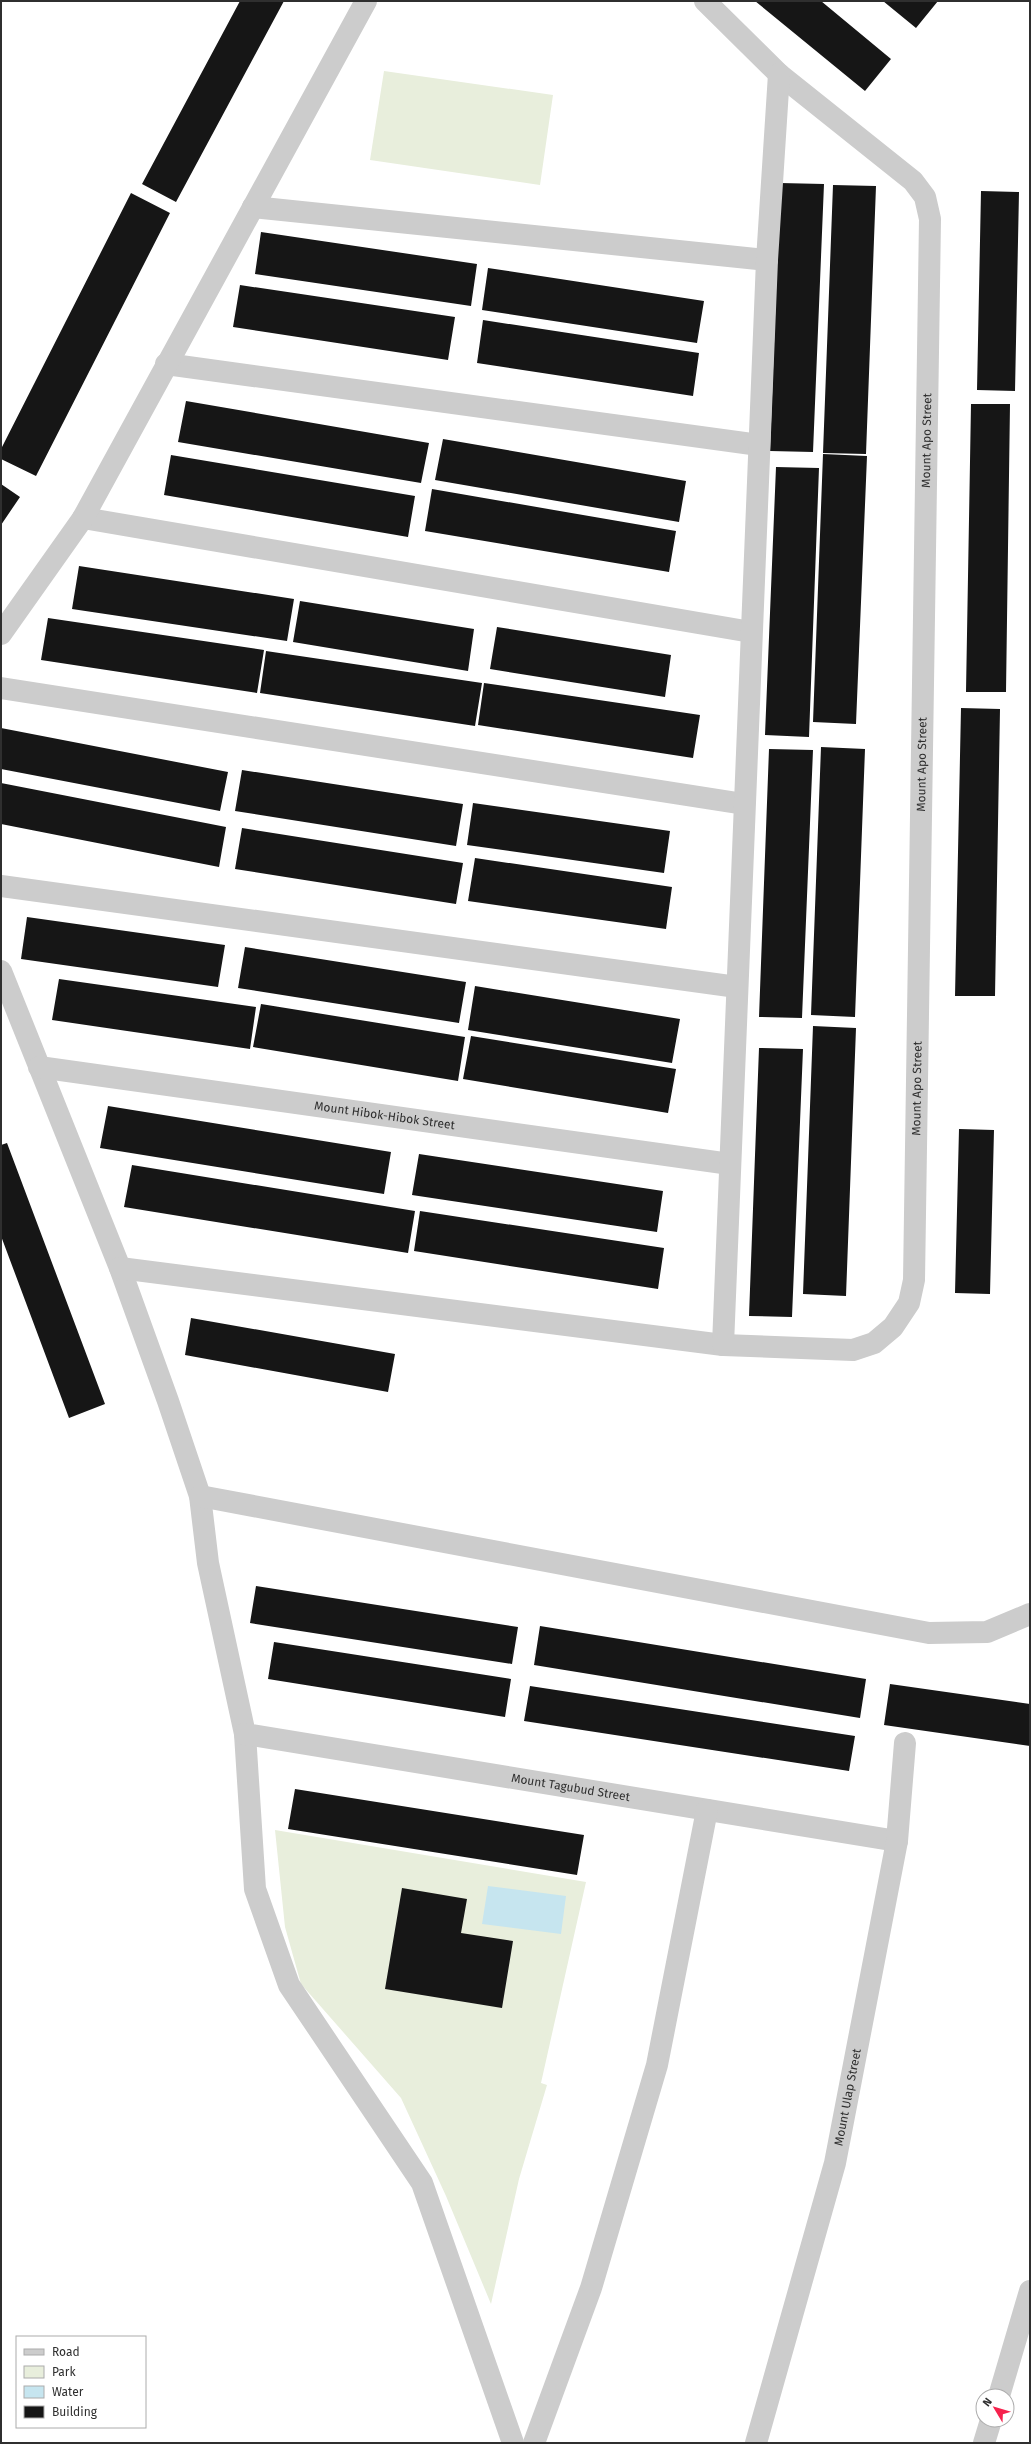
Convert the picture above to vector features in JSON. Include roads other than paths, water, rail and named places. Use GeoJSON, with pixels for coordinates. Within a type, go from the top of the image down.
{"type":"FeatureCollection","features":[{"type":"Feature","properties":{"kind":"street"},"geometry":{"type":"LineString","coordinates":[[1,634],[83,518],[366,1]]}},
{"type":"Feature","properties":{"kind":"street"},"geometry":{"type":"LineString","coordinates":[[705,1],[780,74],[767,260],[723,1345]]}},
{"type":"Feature","properties":{"kind":"street","name":"Mount Apo Street"},"geometry":{"type":"LineString","coordinates":[[120,1268],[723,1345],[853,1350],[874,1343],[893,1327],[909,1303],[914,1280],[930,219],[925,197],[900,169],[780,74]]}},
{"type":"Feature","properties":{"kind":"street"},"geometry":{"type":"LineString","coordinates":[[253,207],[767,260]]}},
{"type":"Feature","properties":{"kind":"street"},"geometry":{"type":"LineString","coordinates":[[166,364],[759,445]]}},
{"type":"Feature","properties":{"kind":"street"},"geometry":{"type":"LineString","coordinates":[[83,518],[751,632]]}},
{"type":"Feature","properties":{"kind":"street"},"geometry":{"type":"LineString","coordinates":[[1,688],[744,804]]}},
{"type":"Feature","properties":{"kind":"street"},"geometry":{"type":"LineString","coordinates":[[1,886],[737,987]]}},
{"type":"Feature","properties":{"kind":"street"},"geometry":{"type":"LineString","coordinates":[[1,971],[120,1268],[200,1496],[208,1563],[245,1734],[255,1889],[289,1985],[422,2183],[513,2443]]}},
{"type":"Feature","properties":{"kind":"street","name":"Mount Hibok-Hibok Street"},"geometry":{"type":"LineString","coordinates":[[39,1067],[730,1164]]}},
{"type":"Feature","properties":{"kind":"street"},"geometry":{"type":"LineString","coordinates":[[200,1496],[929,1633],[987,1632],[1030,1614]]}},
{"type":"Feature","properties":{"kind":"street","name":"Mount Tagubud Street"},"geometry":{"type":"LineString","coordinates":[[245,1734],[897,1841]]}},
{"type":"Feature","properties":{"kind":"street","name":"Mount Ulap Street"},"geometry":{"type":"LineString","coordinates":[[756,2443],[835,2163],[897,1841],[905,1743]]}},
{"type":"Feature","properties":{"kind":"street"},"geometry":{"type":"LineString","coordinates":[[534,2443],[591,2288],[657,2065],[707,1810]]}},
{"type":"Feature","properties":{"kind":"street"},"geometry":{"type":"LineString","coordinates":[[1000,2388],[1030,2291]]}},
{"type":"Feature","properties":{"kind":"street"},"geometry":{"type":"LineString","coordinates":[[984,2443],[989,2428]]}},
{"type":"Feature","properties":{"kind":"water"},"geometry":{"type":"Polygon","coordinates":[[[488,1886],[566,1896],[561,1934],[482,1924],[488,1886]]]}}]}
